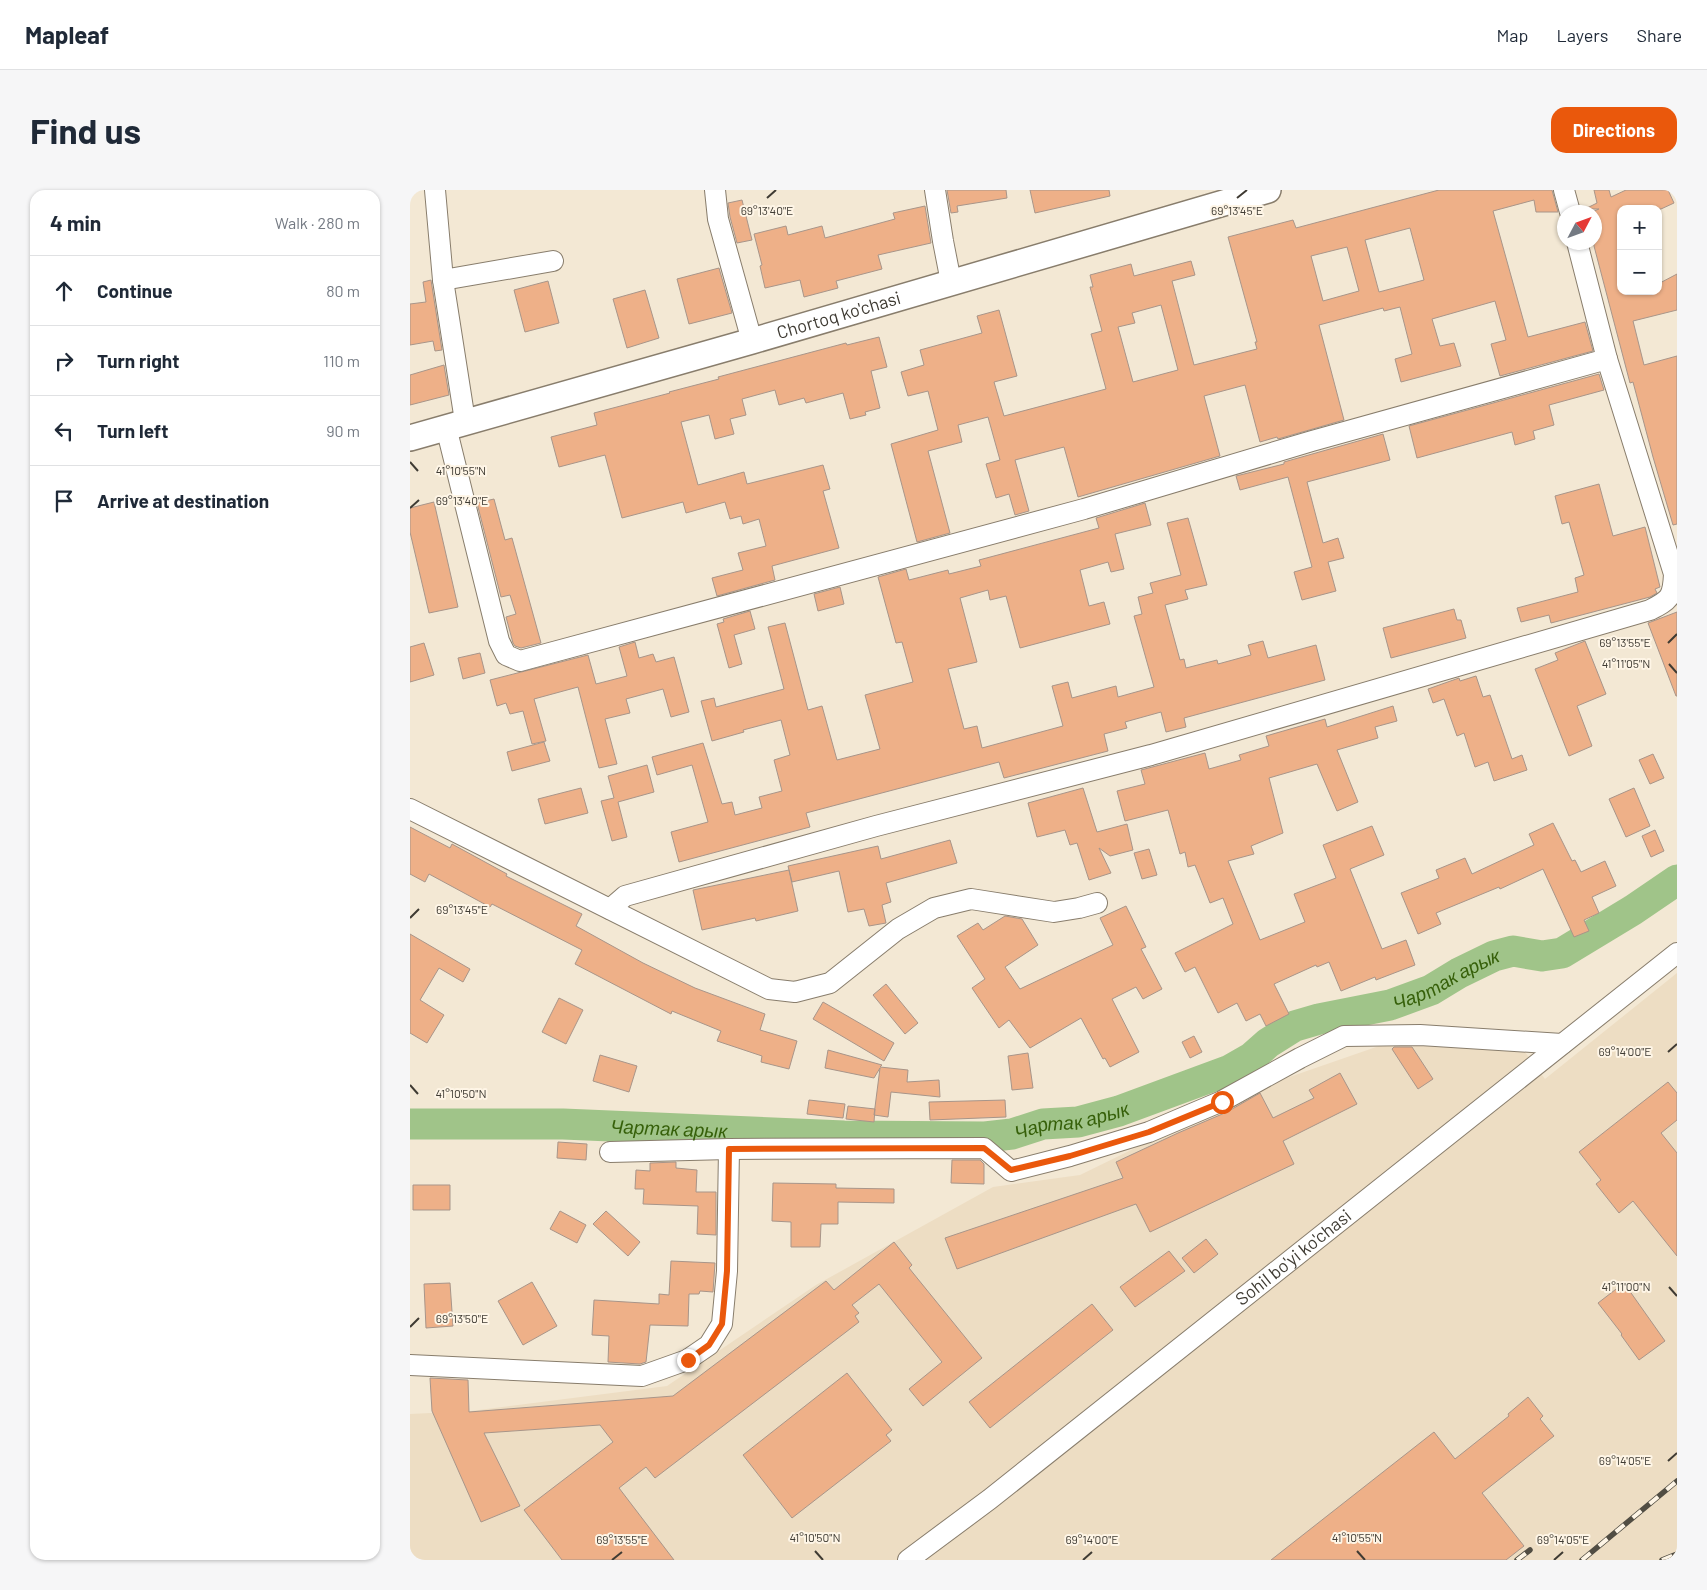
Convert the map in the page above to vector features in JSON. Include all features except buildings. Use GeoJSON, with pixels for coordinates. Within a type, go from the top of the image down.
{"type":"FeatureCollection","features":[{"type":"Feature","properties":{"kind":"street"},"geometry":{"type":"LineString","coordinates":[[435,190],[456,424],[499,641],[506,655],[520,661],[1084,509],[1312,441],[1608,359]]}},
{"type":"Feature","properties":{"kind":"street"},"geometry":{"type":"LineString","coordinates":[[715,190],[718,219],[752,340]]}},
{"type":"Feature","properties":{"kind":"street"},"geometry":{"type":"LineString","coordinates":[[935,190],[951,282]]}},
{"type":"Feature","properties":{"kind":"street","name":"Chortoq ko'chasi"},"geometry":{"type":"LineString","coordinates":[[410,438],[1268,190]]}},
{"type":"Feature","properties":{"kind":"street"},"geometry":{"type":"LineString","coordinates":[[1564,190],[1568,205]]}},
{"type":"Feature","properties":{"kind":"street"},"geometry":{"type":"LineString","coordinates":[[610,909],[625,896],[876,826],[1151,755],[1640,613],[1664,603],[1673,591],[1674,574],[1608,359],[1580,250]]}},
{"type":"Feature","properties":{"kind":"street"},"geometry":{"type":"LineString","coordinates":[[443,280],[552,260]]}},
{"type":"Feature","properties":{"kind":"street"},"geometry":{"type":"LineString","coordinates":[[410,808],[769,989],[796,992],[830,983],[898,929],[934,908],[971,900],[1054,912],[1079,908],[1097,902]]}},
{"type":"Feature","properties":{"kind":"street","name":"Sohil bo'yi ko'chasi"},"geometry":{"type":"LineString","coordinates":[[908,1560],[990,1499],[1677,954]]}},
{"type":"Feature","properties":{"kind":"street"},"geometry":{"type":"LineString","coordinates":[[610,1152],[729,1149],[984,1148],[1011,1170],[1070,1156],[1149,1132],[1222,1102],[1300,1058],[1344,1036],[1420,1035],[1562,1044]]}},
{"type":"Feature","properties":{"kind":"street"},"geometry":{"type":"LineString","coordinates":[[410,1365],[642,1376],[688,1360],[709,1345],[722,1324],[727,1271],[729,1149]]}},
{"type":"Feature","properties":{"kind":"shaded area"},"geometry":{"type":"Polygon","coordinates":[[[1677,973],[1677,1560],[410,1560],[410,1414],[471,1411],[667,1386],[816,1285],[993,1187],[1080,1175],[1258,1088],[1405,1037],[1522,1048],[1545,1079],[1677,973]]]}},
{"type":"Feature","properties":{"kind":"waterway","name":"Чартак арык"},"geometry":{"type":"LineString","coordinates":[[410,1124],[563,1124],[844,1136],[985,1137],[1012,1134],[1043,1124],[1078,1122],[1119,1111],[1230,1070],[1251,1058],[1268,1043],[1295,1026],[1319,1019],[1390,1005],[1431,990],[1459,973],[1494,956],[1513,951],[1542,956],[1562,953],[1633,910],[1677,880]]}},
{"type":"Feature","properties":{"kind":"railway"},"geometry":{"type":"LineString","coordinates":[[1582,1560],[1677,1481]]}},
{"type":"Feature","properties":{"kind":"railway"},"geometry":{"type":"LineString","coordinates":[[1517,1560],[1530,1550]]}},
{"type":"Feature","properties":{"kind":"railway"},"geometry":{"type":"LineString","coordinates":[[1662,1560],[1677,1554]]}},
{"type":"Feature","properties":{"kind":"route"},"geometry":{"type":"LineString","coordinates":[[688,1360],[709,1345],[722,1324],[727,1271],[729,1149],[984,1148],[1011,1170],[1070,1156],[1149,1132],[1222,1102]]}}]}
